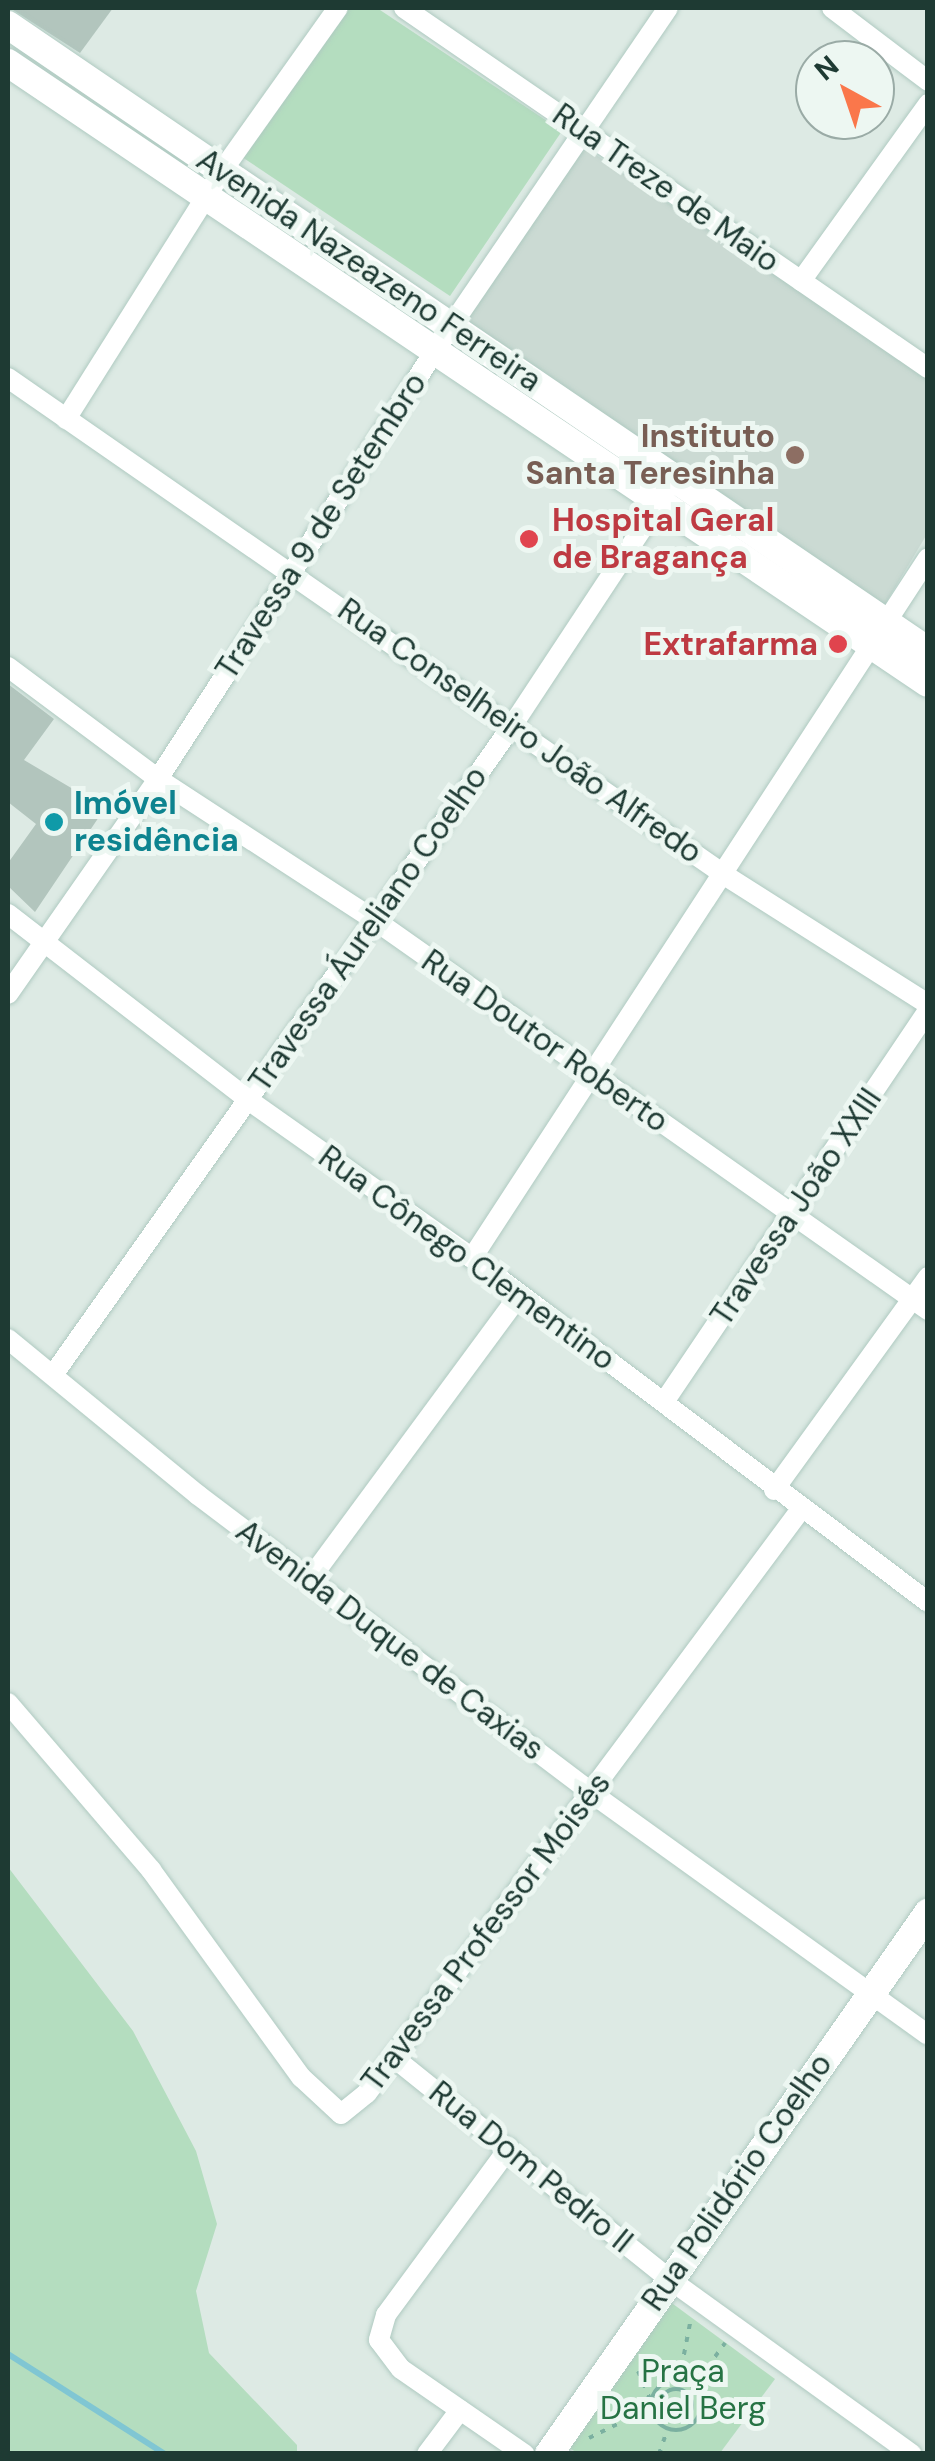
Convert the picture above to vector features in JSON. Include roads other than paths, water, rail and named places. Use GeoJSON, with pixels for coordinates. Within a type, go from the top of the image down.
{"type":"FeatureCollection","features":[{"type":"Feature","properties":{"kind":"main road","name":"Avenida Nazeazeno Ferreira"},"geometry":{"type":"LineString","coordinates":[[8,25],[222,171],[658,505],[879,634],[928,650]]}},
{"type":"Feature","properties":{"kind":"main road","name":"Avenida Nazeazeno Ferreira"},"geometry":{"type":"LineString","coordinates":[[8,63],[205,197],[676,477],[879,634],[928,683]]}},
{"type":"Feature","properties":{"kind":"main road","name":"Rua Polidório Coelho"},"geometry":{"type":"LineString","coordinates":[[561,2450],[669,2278],[928,1913]]}},
{"type":"Feature","properties":{"kind":"street"},"geometry":{"type":"LineString","coordinates":[[66,420],[222,171],[338,8]]}},
{"type":"Feature","properties":{"kind":"street","name":"Rua Treze de Maio"},"geometry":{"type":"LineString","coordinates":[[404,8],[928,368]]}},
{"type":"Feature","properties":{"kind":"street","name":"Travessa 9 de Setembro"},"geometry":{"type":"LineString","coordinates":[[8,994],[158,779],[443,337],[668,8]]}},
{"type":"Feature","properties":{"kind":"street"},"geometry":{"type":"LineString","coordinates":[[832,8],[928,81]]}},
{"type":"Feature","properties":{"kind":"street"},"geometry":{"type":"LineString","coordinates":[[801,281],[928,104]]}},
{"type":"Feature","properties":{"kind":"street","name":"Rua Conselheiro João Alfredo"},"geometry":{"type":"LineString","coordinates":[[8,378],[726,876],[928,1008]]}},
{"type":"Feature","properties":{"kind":"street","name":"Travessa Áureliano Coelho"},"geometry":{"type":"LineString","coordinates":[[52,1375],[512,726],[676,477]]}},
{"type":"Feature","properties":{"kind":"street"},"geometry":{"type":"LineString","coordinates":[[472,1258],[726,876],[928,558]]}},
{"type":"Feature","properties":{"kind":"street","name":"Rua Doutor Roberto"},"geometry":{"type":"LineString","coordinates":[[8,666],[158,779],[376,921],[920,1304]]}},
{"type":"Feature","properties":{"kind":"street","name":"Rua Cônego Clementino"},"geometry":{"type":"LineString","coordinates":[[8,914],[246,1100],[472,1258],[518,1297],[928,1602]]}},
{"type":"Feature","properties":{"kind":"street","name":"Travessa João XXIII"},"geometry":{"type":"LineString","coordinates":[[664,1402],[928,1008]]}},
{"type":"Feature","properties":{"kind":"street"},"geometry":{"type":"LineString","coordinates":[[774,1490],[920,1304],[928,1278]]}},
{"type":"Feature","properties":{"kind":"street"},"geometry":{"type":"LineString","coordinates":[[310,1579],[518,1297]]}},
{"type":"Feature","properties":{"kind":"street","name":"Avenida Duque de Caxias"},"geometry":{"type":"LineString","coordinates":[[8,1339],[310,1579],[590,1792],[928,2035]]}},
{"type":"Feature","properties":{"kind":"street","name":"Travessa Professor Moisés"},"geometry":{"type":"LineString","coordinates":[[8,1703],[151,1870],[327,2108],[341,2114],[357,2104],[393,2057],[801,1509]]}},
{"type":"Feature","properties":{"kind":"street","name":"Rua Dom Pedro II"},"geometry":{"type":"LineString","coordinates":[[393,2057],[669,2278],[912,2454]]}},
{"type":"Feature","properties":{"kind":"street"},"geometry":{"type":"LineString","coordinates":[[509,2148],[380,2329],[384,2352],[524,2454]]}},
{"type":"Feature","properties":{"kind":"street"},"geometry":{"type":"LineString","coordinates":[[427,2454],[460,2410]]}},
{"type":"Feature","properties":{"kind":"waterway"},"geometry":{"type":"LineString","coordinates":[[8,2354],[165,2454]]}},
{"type":"Feature","properties":{"kind":"place","name":"Instituto Santa Teresinha"},"geometry":{"type":"Point","coordinates":[795,455]}},
{"type":"Feature","properties":{"kind":"place","name":"Hospital Geral de Bragança"},"geometry":{"type":"Point","coordinates":[529,539]}},
{"type":"Feature","properties":{"kind":"place","name":"Extrafarma"},"geometry":{"type":"Point","coordinates":[838,644]}},
{"type":"Feature","properties":{"kind":"place","name":"Imóvel residência"},"geometry":{"type":"Point","coordinates":[54,822]}},
{"type":"Feature","properties":{"kind":"park label","name":"Praça Daniel Berg"},"geometry":{"type":"Point","coordinates":[683,2390]}}]}
